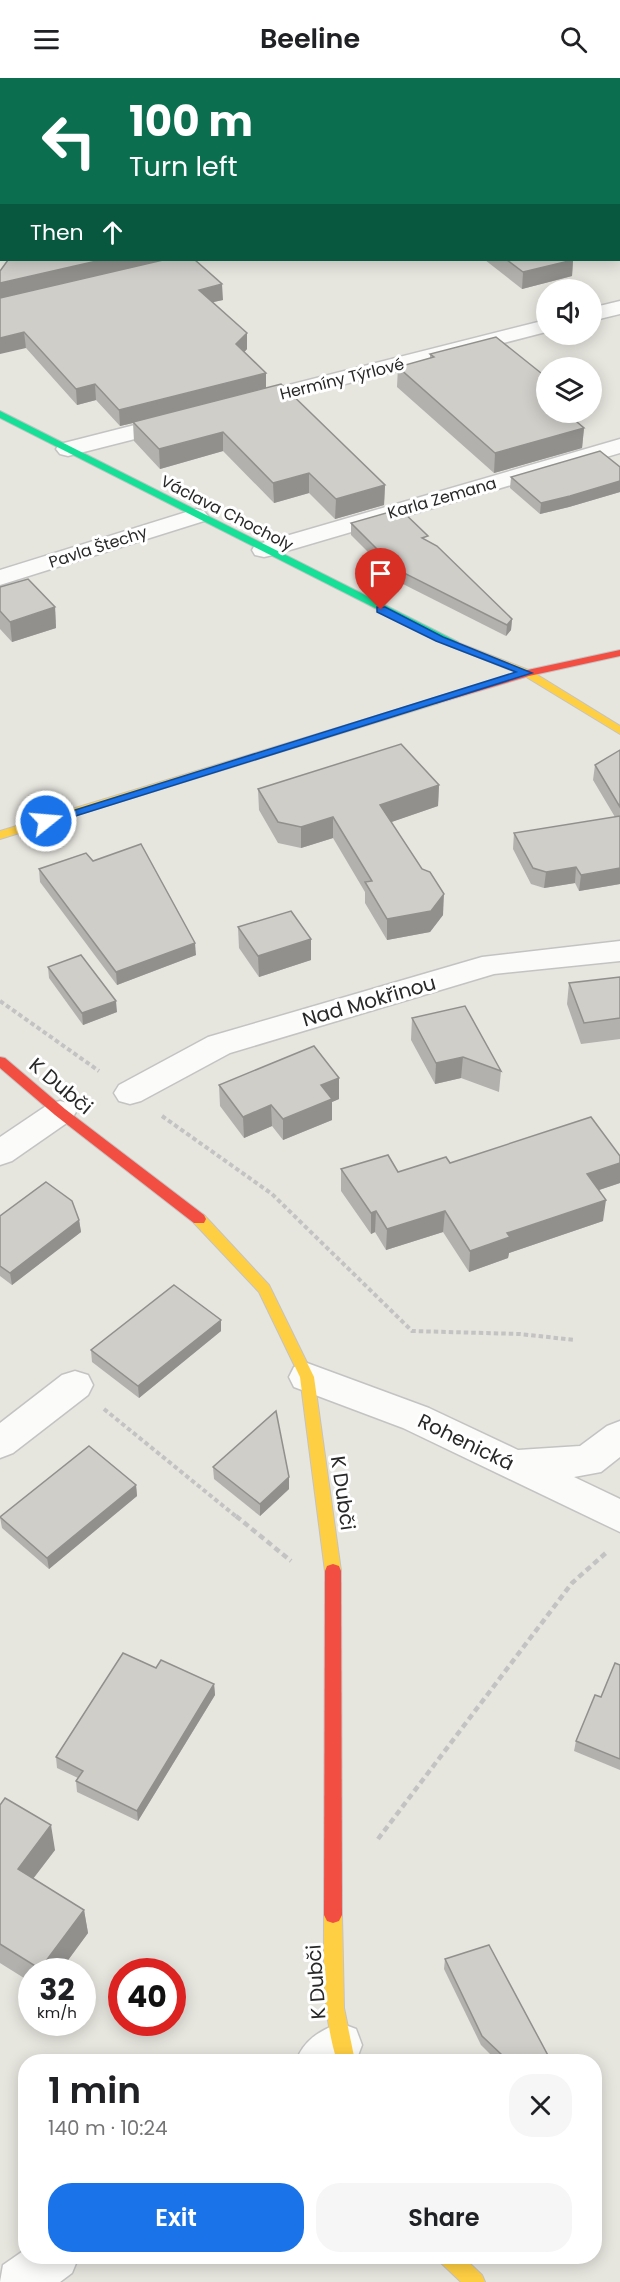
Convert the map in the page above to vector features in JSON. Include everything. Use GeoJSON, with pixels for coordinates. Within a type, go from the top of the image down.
{"type":"FeatureCollection","features":[{"type":"Feature","properties":{"kind":"street"},"geometry":{"type":"LineString","coordinates":[[602,312],[620,308]]}},
{"type":"Feature","properties":{"kind":"street","name":"Hermíny Týrlové"},"geometry":{"type":"LineString","coordinates":[[227,408],[536,329]]}},
{"type":"Feature","properties":{"kind":"street","name":"Václava Chocholy"},"geometry":{"type":"LineString","coordinates":[[0,414],[440,639],[527,673],[620,731]]}},
{"type":"Feature","properties":{"kind":"street"},"geometry":{"type":"LineString","coordinates":[[68,449],[193,417]]}},
{"type":"Feature","properties":{"kind":"street","name":"Karla Zemana"},"geometry":{"type":"LineString","coordinates":[[264,550],[620,446]]}},
{"type":"Feature","properties":{"kind":"street","name":"Pavla Štechy"},"geometry":{"type":"LineString","coordinates":[[0,579],[196,516]]}},
{"type":"Feature","properties":{"kind":"street"},"geometry":{"type":"LineString","coordinates":[[0,835],[527,673],[620,653]]}},
{"type":"Feature","properties":{"kind":"street","name":"Nad Mokřinou"},"geometry":{"type":"LineString","coordinates":[[130,1093],[219,1045],[493,964],[620,951]]}},
{"type":"Feature","properties":{"kind":"street","name":"K Dubči"},"geometry":{"type":"LineString","coordinates":[[0,1060],[60,1112],[207,1225],[264,1290],[307,1377],[333,1558],[335,2054]]}},
{"type":"Feature","properties":{"kind":"street"},"geometry":{"type":"LineString","coordinates":[[0,1153],[60,1112]]}},
{"type":"Feature","properties":{"kind":"street","name":"Rohenická"},"geometry":{"type":"LineString","coordinates":[[307,1377],[416,1418],[513,1465],[616,1532]]}},
{"type":"Feature","properties":{"kind":"street"},"geometry":{"type":"LineString","coordinates":[[0,1443],[75,1385]]}},
{"type":"Feature","properties":{"kind":"street"},"geometry":{"type":"LineString","coordinates":[[513,1465],[588,1461],[620,1436]]}},
{"type":"Feature","properties":{"kind":"street"},"geometry":{"type":"LineString","coordinates":[[20,2282],[45,2264]]}},
{"type":"Feature","properties":{"kind":"street"},"geometry":{"type":"LineString","coordinates":[[456,2264],[475,2282]]}},
{"type":"Feature","properties":{"kind":"path"},"geometry":{"type":"LineString","coordinates":[[0,1001],[272,1194],[412,1331],[520,1334],[575,1340]]}},
{"type":"Feature","properties":{"kind":"path"},"geometry":{"type":"LineString","coordinates":[[75,1385],[333,1594]]}},
{"type":"Feature","properties":{"kind":"path"},"geometry":{"type":"LineString","coordinates":[[375,1843],[572,1583],[616,1532]]}},
{"type":"Feature","properties":{"kind":"building"},"geometry":{"type":"Polygon","coordinates":[[[7,261],[97,261],[0,283],[0,271],[7,261]]]}},
{"type":"Feature","properties":{"kind":"building"},"geometry":{"type":"Polygon","coordinates":[[[159,261],[196,261],[222,284],[199,290],[247,333],[236,344],[266,373],[119,410],[95,384],[76,389],[24,332],[0,338],[0,298],[159,261]]]}},
{"type":"Feature","properties":{"kind":"building"},"geometry":{"type":"Polygon","coordinates":[[[508,261],[569,261],[523,272],[508,261]]]}},
{"type":"Feature","properties":{"kind":"building"},"geometry":{"type":"Polygon","coordinates":[[[496,337],[536,369],[536,423],[578,423],[584,428],[495,453],[398,367],[434,357],[430,354],[496,337]]]}},
{"type":"Feature","properties":{"kind":"building"},"geometry":{"type":"Polygon","coordinates":[[[281,384],[385,485],[336,499],[309,473],[273,483],[223,432],[159,449],[133,422],[281,384]]]}},
{"type":"Feature","properties":{"kind":"building"},"geometry":{"type":"Polygon","coordinates":[[[600,451],[620,467],[620,481],[541,503],[511,477],[600,451]]]}},
{"type":"Feature","properties":{"kind":"building"},"geometry":{"type":"Polygon","coordinates":[[[400,509],[428,536],[422,538],[437,546],[512,619],[507,625],[398,570],[351,523],[400,509]]]}},
{"type":"Feature","properties":{"kind":"building"},"geometry":{"type":"Polygon","coordinates":[[[28,579],[55,607],[10,622],[0,611],[0,587],[28,579]]]}},
{"type":"Feature","properties":{"kind":"building"},"geometry":{"type":"Polygon","coordinates":[[[401,744],[439,785],[380,805],[422,869],[430,872],[444,894],[431,911],[387,919],[365,882],[372,881],[333,817],[301,827],[278,822],[258,789],[401,744]]]}},
{"type":"Feature","properties":{"kind":"building"},"geometry":{"type":"Polygon","coordinates":[[[620,750],[620,807],[595,765],[620,750]]]}},
{"type":"Feature","properties":{"kind":"building"},"geometry":{"type":"Polygon","coordinates":[[[620,816],[620,868],[581,875],[576,867],[546,872],[533,868],[514,833],[620,816]]]}},
{"type":"Feature","properties":{"kind":"building"},"geometry":{"type":"Polygon","coordinates":[[[141,844],[195,943],[116,972],[39,869],[86,853],[93,861],[141,844]]]}},
{"type":"Feature","properties":{"kind":"building"},"geometry":{"type":"Polygon","coordinates":[[[291,911],[311,939],[258,956],[238,927],[291,911]]]}},
{"type":"Feature","properties":{"kind":"building"},"geometry":{"type":"Polygon","coordinates":[[[81,955],[116,1001],[82,1013],[48,967],[81,955]]]}},
{"type":"Feature","properties":{"kind":"building"},"geometry":{"type":"Polygon","coordinates":[[[620,977],[620,1018],[584,1023],[569,983],[620,977]]]}},
{"type":"Feature","properties":{"kind":"building"},"geometry":{"type":"Polygon","coordinates":[[[465,1006],[501,1071],[463,1057],[436,1063],[412,1018],[465,1006]]]}},
{"type":"Feature","properties":{"kind":"building"},"geometry":{"type":"Polygon","coordinates":[[[314,1046],[339,1078],[321,1085],[332,1099],[283,1119],[271,1105],[243,1117],[219,1085],[314,1046]]]}},
{"type":"Feature","properties":{"kind":"building"},"geometry":{"type":"Polygon","coordinates":[[[591,1117],[620,1156],[620,1163],[587,1174],[606,1200],[507,1233],[510,1237],[470,1251],[445,1211],[387,1229],[376,1211],[371,1213],[341,1169],[388,1155],[398,1172],[446,1157],[450,1163],[591,1117]]]}},
{"type":"Feature","properties":{"kind":"building"},"geometry":{"type":"Polygon","coordinates":[[[46,1182],[72,1201],[79,1220],[10,1273],[0,1266],[0,1216],[46,1182]]]}},
{"type":"Feature","properties":{"kind":"building"},"geometry":{"type":"Polygon","coordinates":[[[174,1285],[221,1320],[138,1386],[91,1350],[174,1285]]]}},
{"type":"Feature","properties":{"kind":"building"},"geometry":{"type":"Polygon","coordinates":[[[276,1411],[289,1477],[260,1504],[213,1467],[276,1411]]]}},
{"type":"Feature","properties":{"kind":"building"},"geometry":{"type":"Polygon","coordinates":[[[89,1446],[136,1485],[47,1558],[0,1517],[89,1446]]]}},
{"type":"Feature","properties":{"kind":"building"},"geometry":{"type":"Polygon","coordinates":[[[123,1653],[156,1668],[161,1660],[214,1684],[137,1811],[76,1781],[83,1771],[56,1757],[123,1653]]]}},
{"type":"Feature","properties":{"kind":"building"},"geometry":{"type":"Polygon","coordinates":[[[615,1663],[620,1665],[620,1759],[576,1741],[595,1695],[601,1697],[615,1663]]]}},
{"type":"Feature","properties":{"kind":"building"},"geometry":{"type":"Polygon","coordinates":[[[5,1798],[51,1825],[18,1869],[84,1910],[48,1958],[22,1958],[0,1944],[0,1805],[5,1798]]]}},
{"type":"Feature","properties":{"kind":"building"},"geometry":{"type":"Polygon","coordinates":[[[489,1945],[547,2054],[501,2054],[482,2036],[445,1959],[489,1945]]]}},
{"type":"Feature","properties":{"kind":"traffic: fast"},"geometry":{"type":"LineString","coordinates":[[0,414],[454,644]]}},
{"type":"Feature","properties":{"kind":"traffic: slow"},"geometry":{"type":"LineString","coordinates":[[454,644],[527,673],[620,731]]}},
{"type":"Feature","properties":{"kind":"traffic: slow"},"geometry":{"type":"LineString","coordinates":[[0,835],[435,701]]}},
{"type":"Feature","properties":{"kind":"traffic: slow"},"geometry":{"type":"LineString","coordinates":[[199,1219],[264,1289],[307,1377],[333,1571]]}},
{"type":"Feature","properties":{"kind":"traffic: slow"},"geometry":{"type":"LineString","coordinates":[[333,1915],[335,2008],[344,2054]]}},
{"type":"Feature","properties":{"kind":"traffic: slow"},"geometry":{"type":"LineString","coordinates":[[456,2264],[475,2282]]}},
{"type":"Feature","properties":{"kind":"traffic: jam"},"geometry":{"type":"LineString","coordinates":[[435,701],[527,673],[620,653]]}},
{"type":"Feature","properties":{"kind":"traffic: jam"},"geometry":{"type":"LineString","coordinates":[[0,1061],[60,1112],[199,1219]]}},
{"type":"Feature","properties":{"kind":"traffic: jam"},"geometry":{"type":"LineString","coordinates":[[333,1571],[333,1915]]}},
{"type":"Feature","properties":{"kind":"route"},"geometry":{"type":"LineString","coordinates":[[46,821],[527,673],[440,639],[381,610]]}}]}
